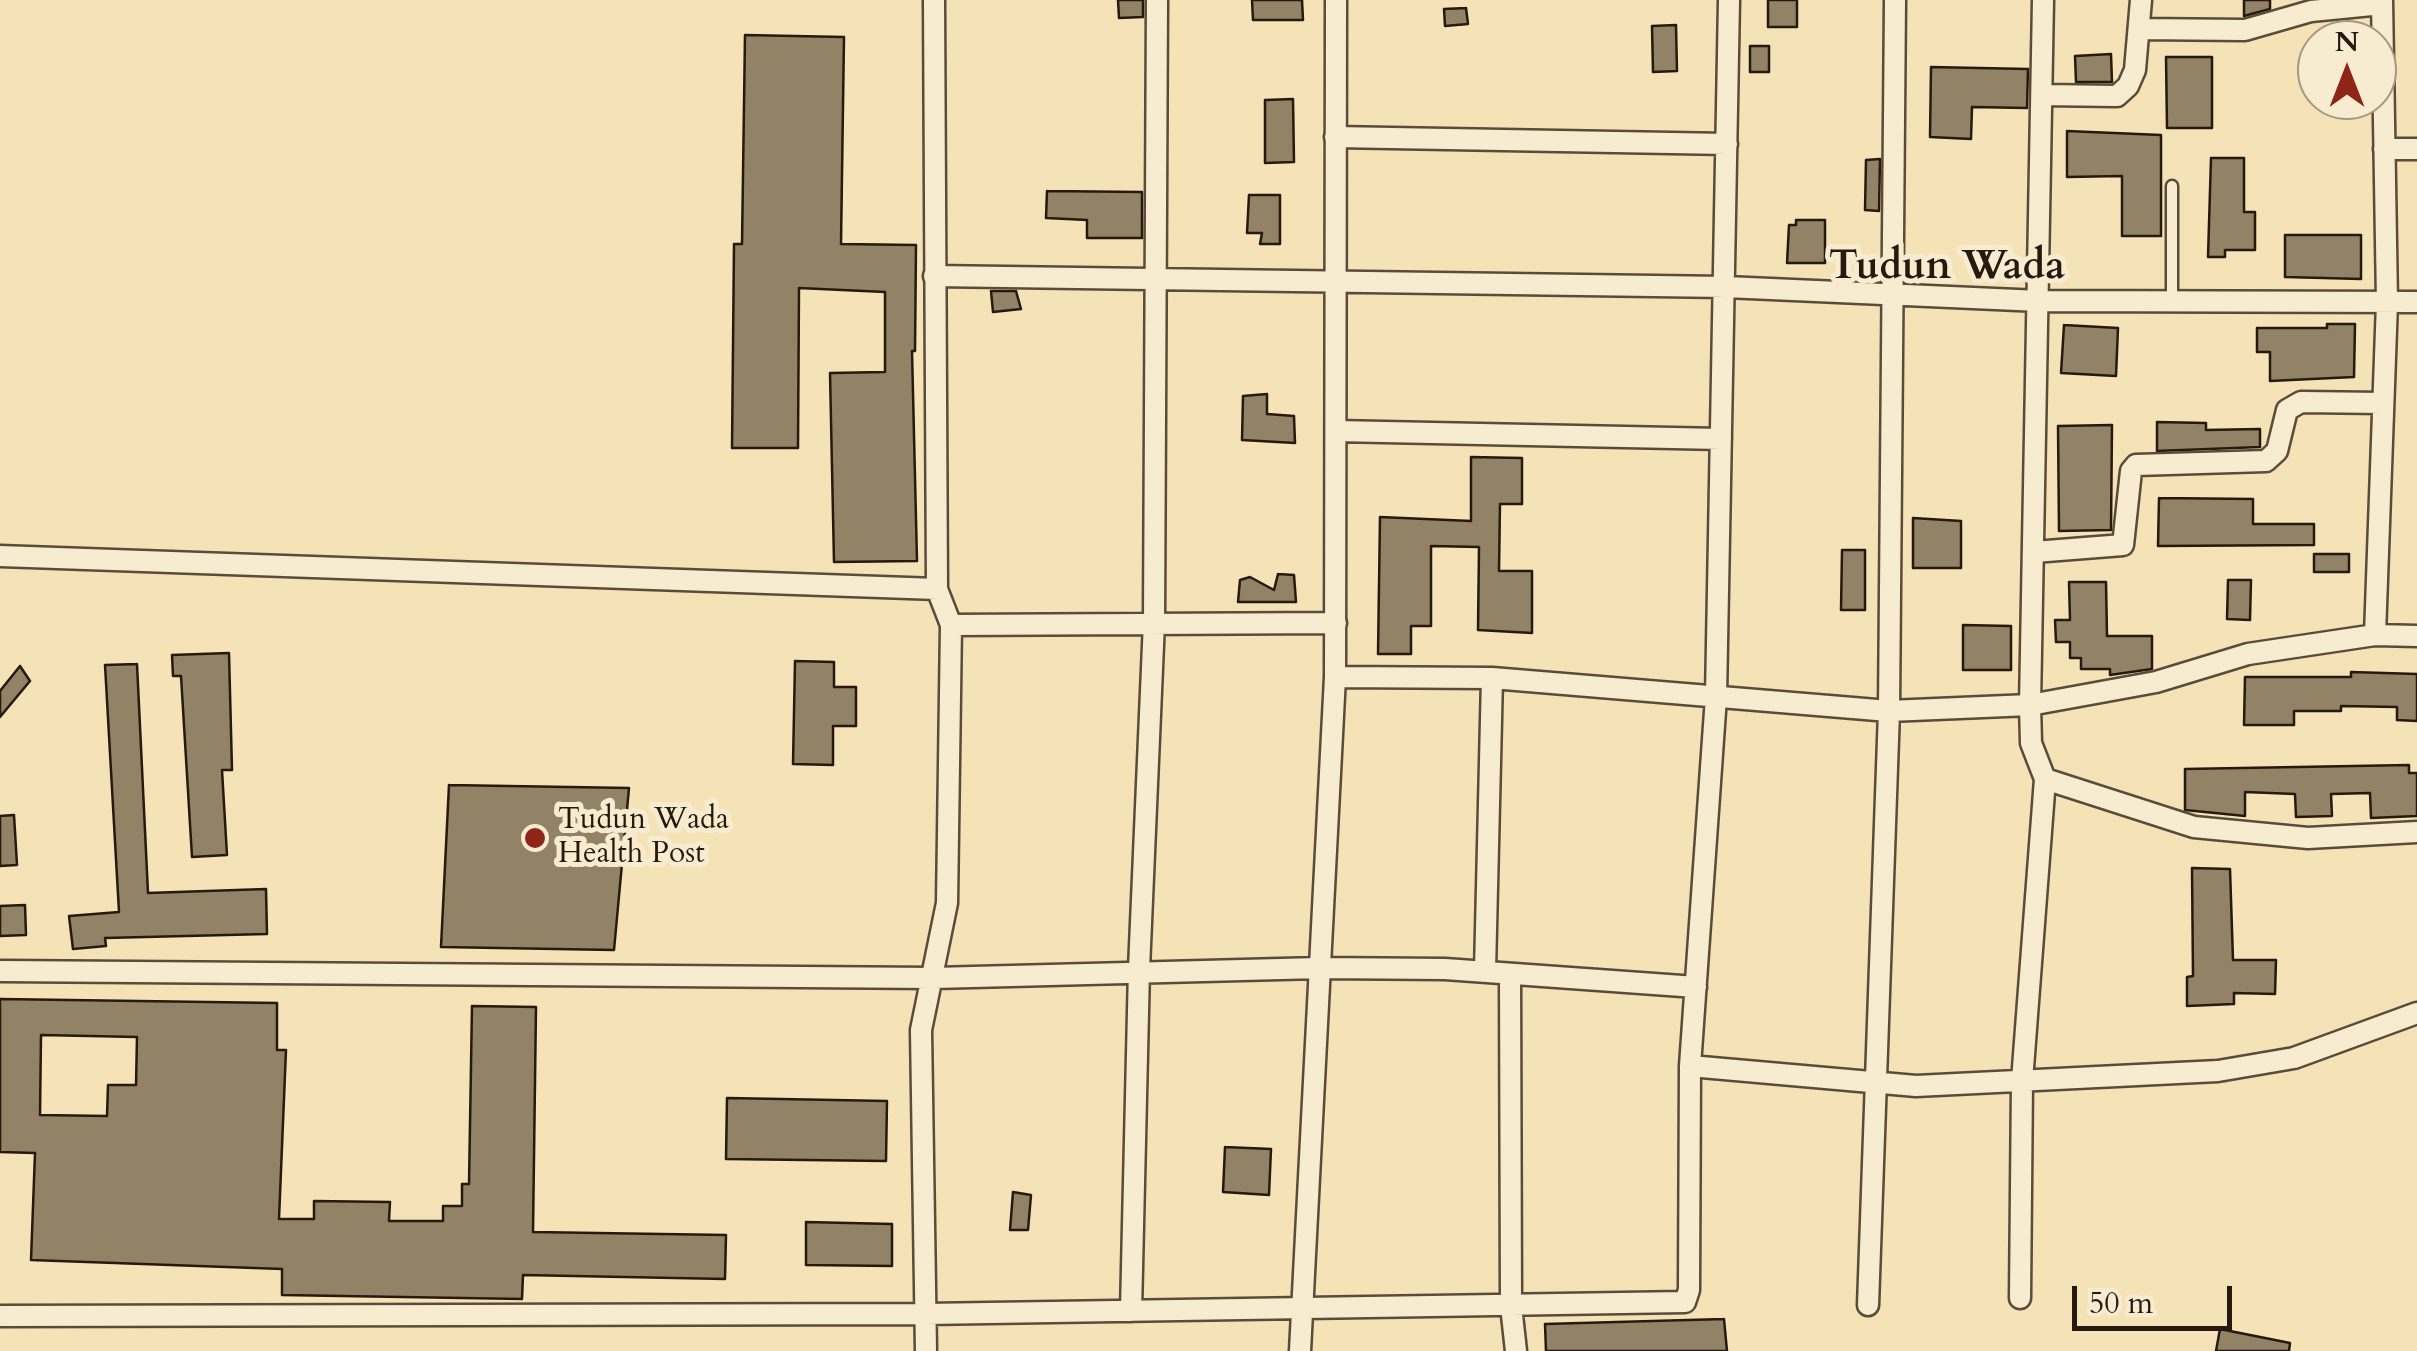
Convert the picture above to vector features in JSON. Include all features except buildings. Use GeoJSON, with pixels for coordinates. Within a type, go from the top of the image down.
{"type":"FeatureCollection","features":[{"type":"Feature","properties":{"kind":"street"},"geometry":{"type":"LineString","coordinates":[[926,1351],[921,1030],[948,903],[950,625],[936,588],[934,0]]}},
{"type":"Feature","properties":{"kind":"street"},"geometry":{"type":"LineString","coordinates":[[1131,1310],[1139,970],[1154,622],[1157,0]]}},
{"type":"Feature","properties":{"kind":"street"},"geometry":{"type":"LineString","coordinates":[[1300,1351],[1335,677],[1336,0]]}},
{"type":"Feature","properties":{"kind":"street"},"geometry":{"type":"LineString","coordinates":[[0,1316],[926,1314],[1685,1302],[1689,1290],[1690,1066],[1716,698],[1729,0]]}},
{"type":"Feature","properties":{"kind":"street"},"geometry":{"type":"LineString","coordinates":[[1868,1305],[1872,1081],[1889,711],[1895,0]]}},
{"type":"Feature","properties":{"kind":"street"},"geometry":{"type":"LineString","coordinates":[[2020,1298],[2022,1081],[2044,779],[2031,743],[2030,705],[2043,0]]}},
{"type":"Feature","properties":{"kind":"street"},"geometry":{"type":"LineString","coordinates":[[2042,95],[2117,96],[2135,70],[2141,0]]}},
{"type":"Feature","properties":{"kind":"street"},"geometry":{"type":"LineString","coordinates":[[2139,29],[2246,30],[2310,11],[2382,2],[2387,302],[2375,635]]}},
{"type":"Feature","properties":{"kind":"street"},"geometry":{"type":"LineString","coordinates":[[1334,137],[1727,144]]}},
{"type":"Feature","properties":{"kind":"street"},"geometry":{"type":"LineString","coordinates":[[2384,149],[2417,149]]}},
{"type":"Feature","properties":{"kind":"street"},"geometry":{"type":"LineString","coordinates":[[934,276],[1726,288],[2040,300],[2417,302]]}},
{"type":"Feature","properties":{"kind":"street"},"geometry":{"type":"LineString","coordinates":[[2034,552],[2123,545],[2131,470],[2136,465],[2266,461],[2277,451],[2288,410],[2301,402],[2383,402]]}},
{"type":"Feature","properties":{"kind":"street"},"geometry":{"type":"LineString","coordinates":[[1336,431],[1721,438]]}},
{"type":"Feature","properties":{"kind":"street"},"geometry":{"type":"LineString","coordinates":[[0,556],[936,588]]}},
{"type":"Feature","properties":{"kind":"street"},"geometry":{"type":"LineString","coordinates":[[950,625],[1336,623]]}},
{"type":"Feature","properties":{"kind":"street"},"geometry":{"type":"LineString","coordinates":[[1335,677],[1492,678],[1889,711],[2030,705],[2156,682],[2248,654],[2375,635],[2417,636]]}},
{"type":"Feature","properties":{"kind":"street"},"geometry":{"type":"LineString","coordinates":[[1485,971],[1492,678]]}},
{"type":"Feature","properties":{"kind":"street"},"geometry":{"type":"LineString","coordinates":[[2044,779],[2194,827],[2308,838],[2417,832]]}},
{"type":"Feature","properties":{"kind":"street"},"geometry":{"type":"LineString","coordinates":[[0,971],[934,978],[1319,968],[1485,971],[1696,986]]}},
{"type":"Feature","properties":{"kind":"street"},"geometry":{"type":"LineString","coordinates":[[1510,974],[1511,1306],[1516,1351]]}},
{"type":"Feature","properties":{"kind":"street"},"geometry":{"type":"LineString","coordinates":[[1690,1066],[1916,1086],[2218,1071],[2294,1058],[2417,1013]]}},
{"type":"Feature","properties":{"kind":"lane"},"geometry":{"type":"LineString","coordinates":[[2172,186],[2172,301]]}},
{"type":"Feature","properties":{"kind":"place","name":"Tudun Wada Health Post"},"geometry":{"type":"Point","coordinates":[535,838]}},
{"type":"Feature","properties":{"kind":"district","name":"Tudun Wada"},"geometry":{"type":"Point","coordinates":[1947,269]}}]}
